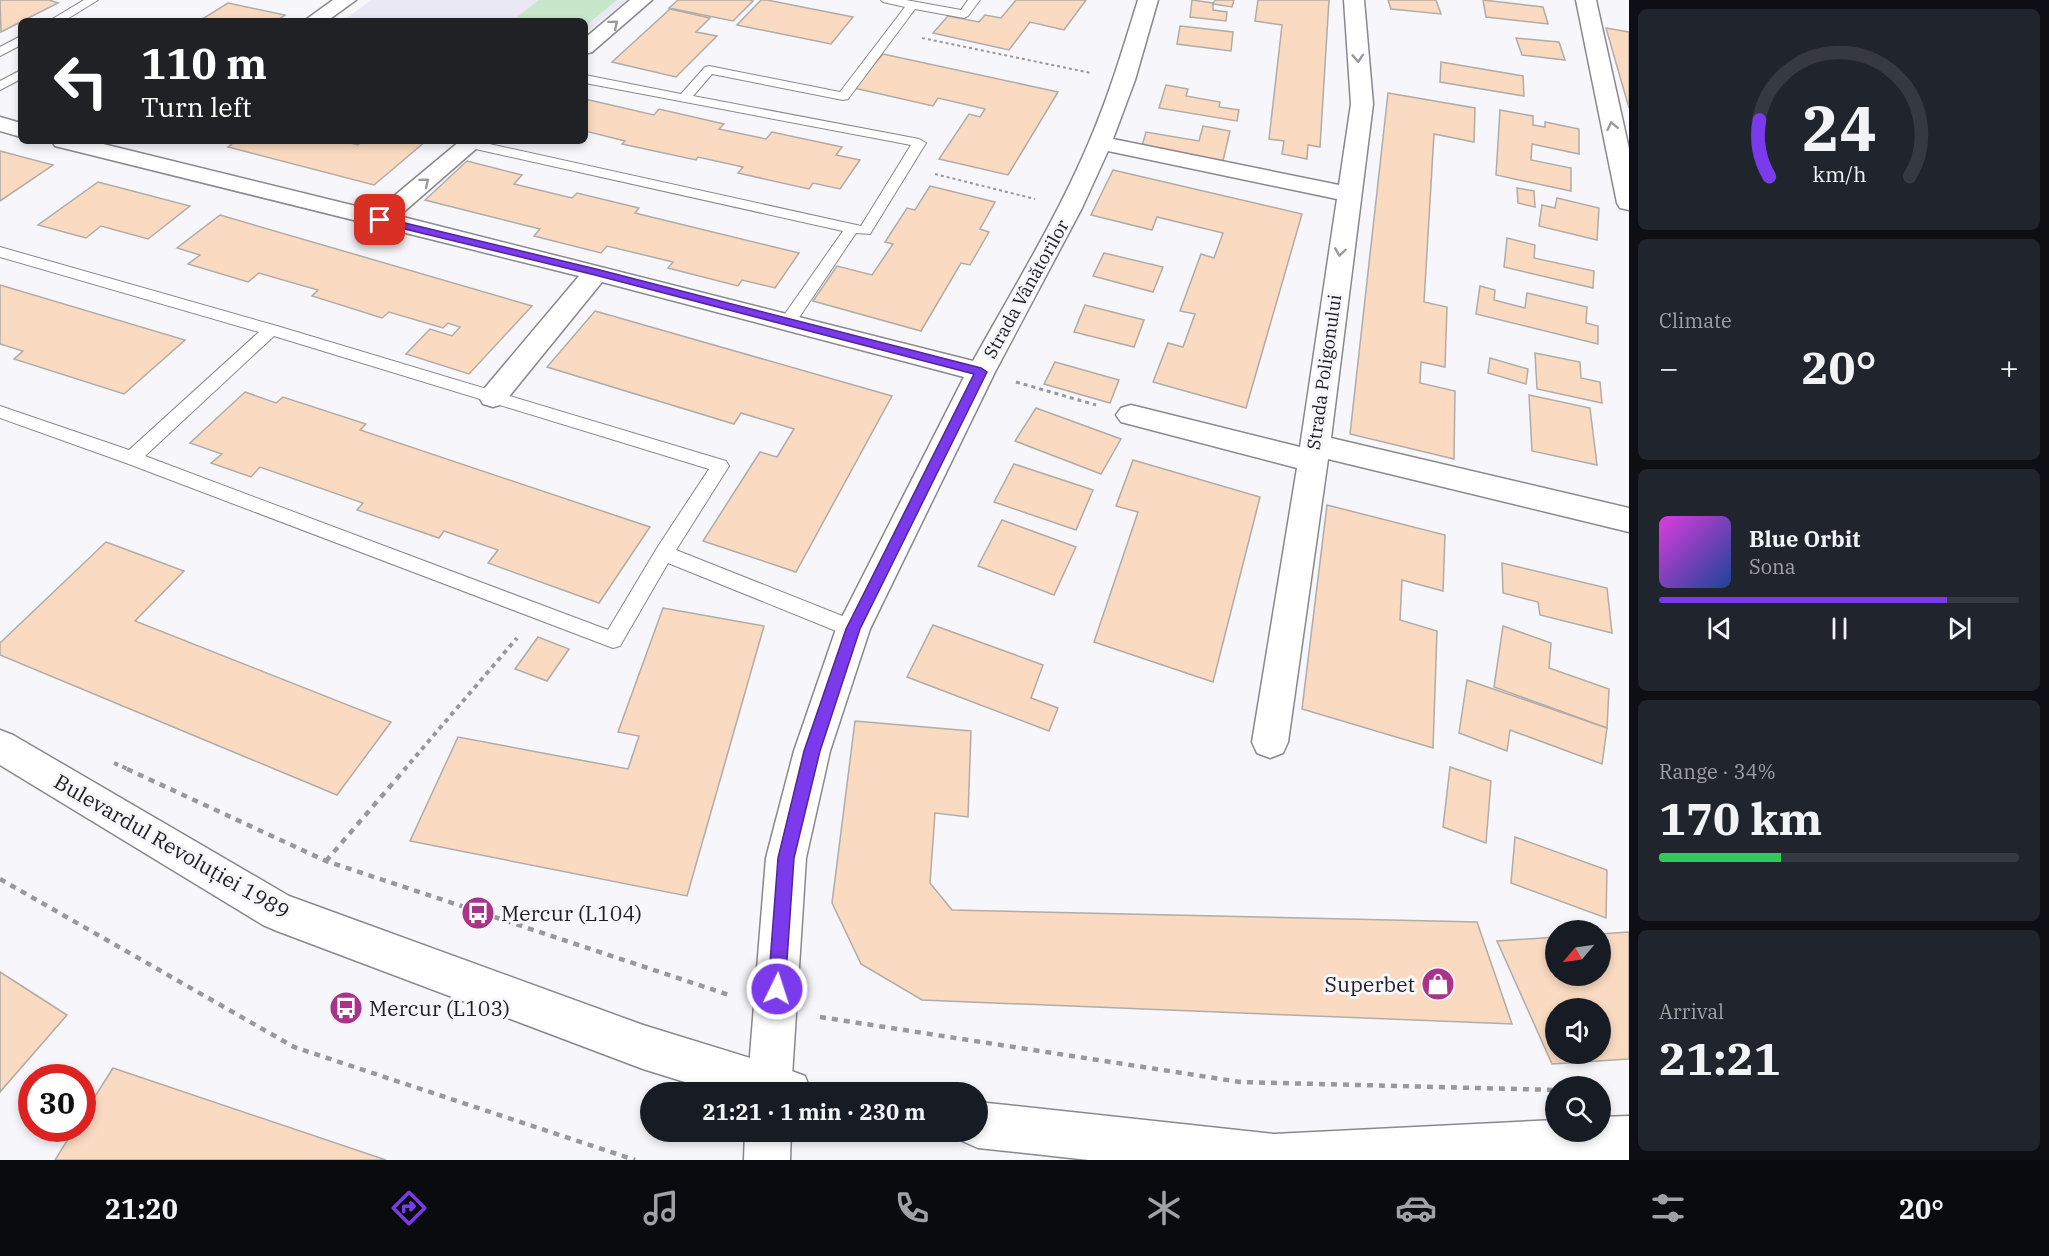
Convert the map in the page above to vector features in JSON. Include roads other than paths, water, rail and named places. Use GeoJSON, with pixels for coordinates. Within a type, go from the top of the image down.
{"type":"FeatureCollection","features":[{"type":"Feature","properties":{"kind":"street"},"geometry":{"type":"LineString","coordinates":[[319,18],[346,0]]}},
{"type":"Feature","properties":{"kind":"street"},"geometry":{"type":"LineString","coordinates":[[588,45],[642,0]]}},
{"type":"Feature","properties":{"kind":"street","name":"Strada Vânătorilor"},"geometry":{"type":"LineString","coordinates":[[775,1082],[786,858],[812,751],[853,629],[981,372],[1070,208],[1100,142],[1124,80],[1148,0]]}},
{"type":"Feature","properties":{"kind":"street","name":"Strada Poligonului"},"geometry":{"type":"LineString","coordinates":[[1270,742],[1314,453],[1362,104],[1354,0]]}},
{"type":"Feature","properties":{"kind":"street"},"geometry":{"type":"LineString","coordinates":[[1586,0],[1629,203]]}},
{"type":"Feature","properties":{"kind":"street"},"geometry":{"type":"LineString","coordinates":[[1100,142],[1348,194]]}},
{"type":"Feature","properties":{"kind":"street"},"geometry":{"type":"LineString","coordinates":[[88,144],[122,148],[380,220],[596,272],[981,372]]}},
{"type":"Feature","properties":{"kind":"street"},"geometry":{"type":"LineString","coordinates":[[380,220],[470,144]]}},
{"type":"Feature","properties":{"kind":"street"},"geometry":{"type":"LineString","coordinates":[[493,397],[596,272]]}},
{"type":"Feature","properties":{"kind":"street"},"geometry":{"type":"LineString","coordinates":[[1131,415],[1629,520]]}},
{"type":"Feature","properties":{"kind":"street","name":"Bulevardul Revoluției 1989"},"geometry":{"type":"LineString","coordinates":[[0,746],[277,911],[643,1047],[728,1082]]}},
{"type":"Feature","properties":{"kind":"street"},"geometry":{"type":"LineString","coordinates":[[988,1126],[1274,1157],[1629,1139]]}},
{"type":"Feature","properties":{"kind":"street","name":"Strada Vânătorilor"},"geometry":{"type":"LineString","coordinates":[[767,1160],[769,1142]]}},
{"type":"Feature","properties":{"kind":"lane"},"geometry":{"type":"LineString","coordinates":[[60,18],[93,0]]}},
{"type":"Feature","properties":{"kind":"lane"},"geometry":{"type":"LineString","coordinates":[[887,0],[964,14],[974,0]]}},
{"type":"Feature","properties":{"kind":"lane"},"geometry":{"type":"LineString","coordinates":[[684,98],[709,70],[843,96],[912,4]]}},
{"type":"Feature","properties":{"kind":"lane"},"geometry":{"type":"LineString","coordinates":[[4,54],[18,42]]}},
{"type":"Feature","properties":{"kind":"lane"},"geometry":{"type":"LineString","coordinates":[[0,86],[18,76]]}},
{"type":"Feature","properties":{"kind":"lane"},"geometry":{"type":"LineString","coordinates":[[481,144],[865,231],[919,143],[588,80]]}},
{"type":"Feature","properties":{"kind":"lane"},"geometry":{"type":"LineString","coordinates":[[788,321],[852,228]]}},
{"type":"Feature","properties":{"kind":"lane"},"geometry":{"type":"LineString","coordinates":[[0,252],[271,330],[720,466],[664,553],[614,640],[132,458],[0,412]]}},
{"type":"Feature","properties":{"kind":"lane"},"geometry":{"type":"LineString","coordinates":[[132,458],[271,330]]}},
{"type":"Feature","properties":{"kind":"lane"},"geometry":{"type":"LineString","coordinates":[[664,553],[853,629]]}},
{"type":"Feature","properties":{"kind":"place","name":"Mercur (L104)"},"geometry":{"type":"Point","coordinates":[478,913]}},
{"type":"Feature","properties":{"kind":"place","name":"Superbet"},"geometry":{"type":"Point","coordinates":[1438,984]}},
{"type":"Feature","properties":{"kind":"place","name":"Mercur (L103)"},"geometry":{"type":"Point","coordinates":[346,1008]}}]}
